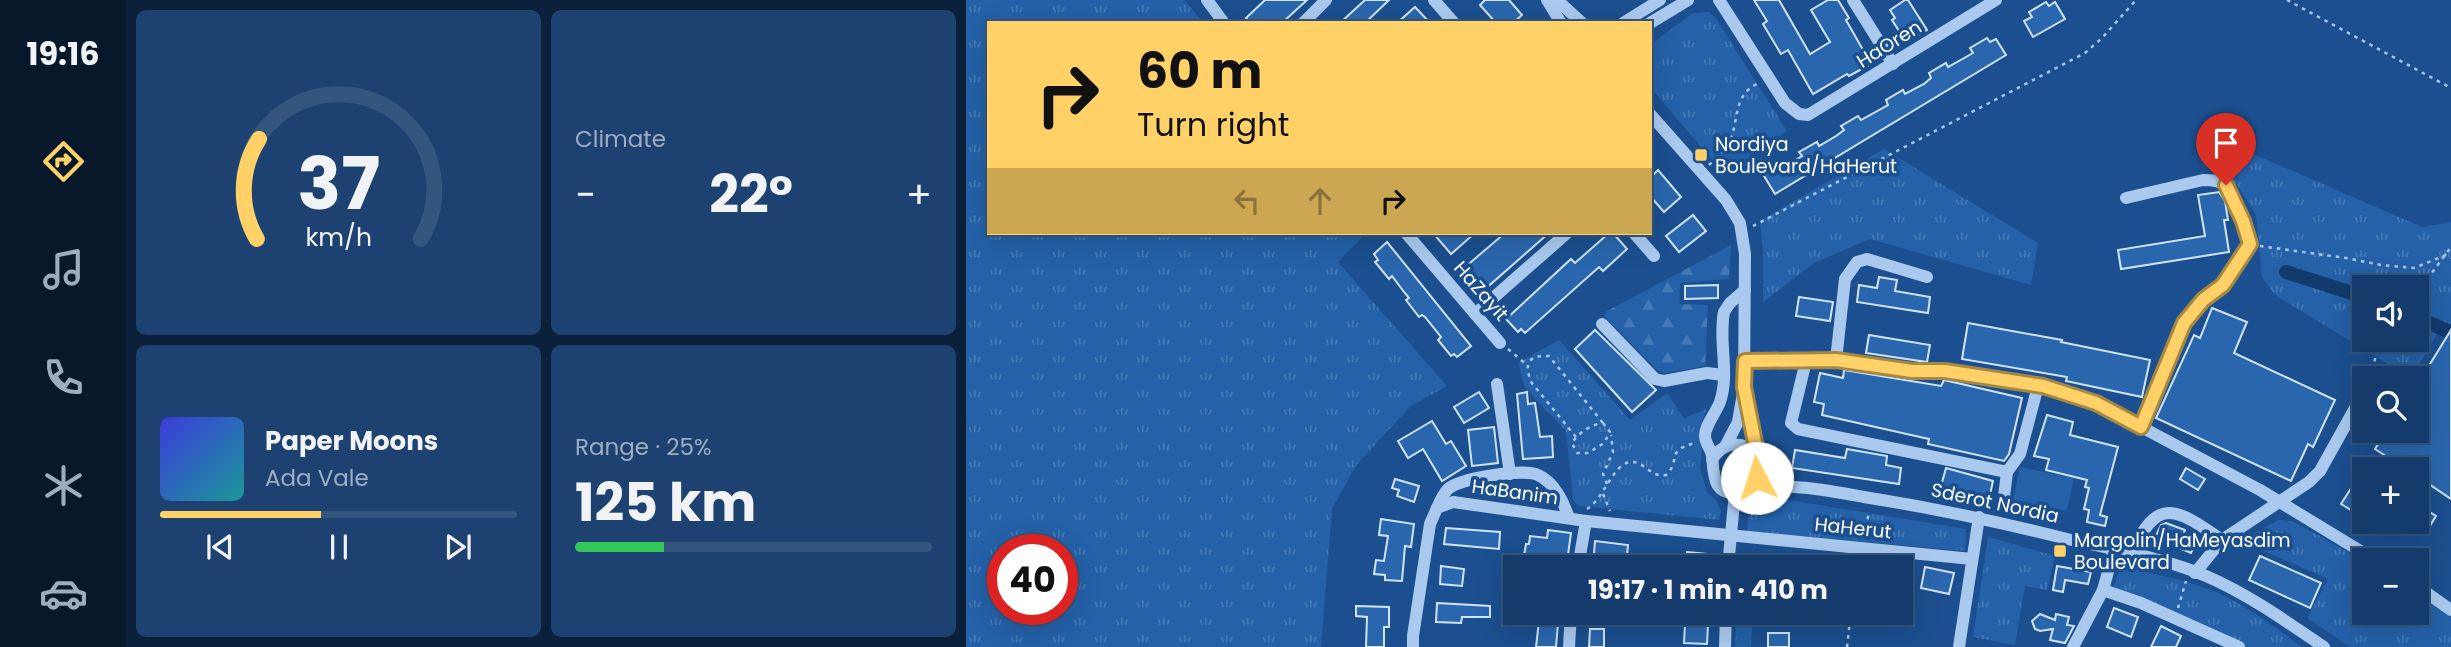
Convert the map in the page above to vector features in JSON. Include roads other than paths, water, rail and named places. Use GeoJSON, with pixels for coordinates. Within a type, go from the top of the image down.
{"type":"FeatureCollection","features":[{"type":"Feature","properties":{"kind":"street"},"geometry":{"type":"LineString","coordinates":[[1207,0],[1223,21]]}},
{"type":"Feature","properties":{"kind":"street"},"geometry":{"type":"LineString","coordinates":[[1305,21],[1326,0]]}},
{"type":"Feature","properties":{"kind":"street"},"geometry":{"type":"LineString","coordinates":[[1434,0],[1452,21]]}},
{"type":"Feature","properties":{"kind":"street"},"geometry":{"type":"LineString","coordinates":[[1547,0],[1561,21]]}},
{"type":"Feature","properties":{"kind":"street"},"geometry":{"type":"LineString","coordinates":[[1557,0],[1580,21]]}},
{"type":"Feature","properties":{"kind":"street"},"geometry":{"type":"LineString","coordinates":[[1626,21],[1660,0]]}},
{"type":"Feature","properties":{"kind":"street"},"geometry":{"type":"LineString","coordinates":[[1652,22],[1688,0]]}},
{"type":"Feature","properties":{"kind":"street","name":"HaOren"},"geometry":{"type":"LineString","coordinates":[[1719,0],[1785,103],[1799,114],[1808,115],[1988,2]]}},
{"type":"Feature","properties":{"kind":"street"},"geometry":{"type":"LineString","coordinates":[[1853,0],[1893,64]]}},
{"type":"Feature","properties":{"kind":"street"},"geometry":{"type":"LineString","coordinates":[[1652,115],[1734,210],[1743,232],[1744,387],[1733,435],[1712,460]]}},
{"type":"Feature","properties":{"kind":"street"},"geometry":{"type":"LineString","coordinates":[[2126,198],[2203,180],[2214,180],[2226,185],[2243,221],[2250,244],[2223,285],[2203,300],[2184,323],[2141,427]]}},
{"type":"Feature","properties":{"kind":"street","name":"HaZayit"},"geometry":{"type":"LineString","coordinates":[[1408,235],[1500,343]]}},
{"type":"Feature","properties":{"kind":"street"},"geometry":{"type":"LineString","coordinates":[[1475,314],[1565,235]]}},
{"type":"Feature","properties":{"kind":"street"},"geometry":{"type":"LineString","coordinates":[[1636,235],[1654,256]]}},
{"type":"Feature","properties":{"kind":"street"},"geometry":{"type":"LineString","coordinates":[[1836,360],[1845,279],[1857,262],[1867,259],[1927,277]]}},
{"type":"Feature","properties":{"kind":"street"},"geometry":{"type":"LineString","coordinates":[[1744,387],[1758,459],[1757,478],[1748,488],[1735,492],[1721,488],[1716,482],[1705,440],[1708,426],[1720,401],[1724,375],[1724,312],[1745,290]]}},
{"type":"Feature","properties":{"kind":"street"},"geometry":{"type":"LineString","coordinates":[[1602,324],[1655,379],[1664,381],[1707,373],[1724,375]]}},
{"type":"Feature","properties":{"kind":"street"},"geometry":{"type":"LineString","coordinates":[[1745,361],[1836,360],[1912,371],[1945,371],[2038,386],[2075,395],[2096,403],[2260,490],[2355,548]]}},
{"type":"Feature","properties":{"kind":"street"},"geometry":{"type":"LineString","coordinates":[[1806,362],[1791,423],[1798,429],[2007,472]]}},
{"type":"Feature","properties":{"kind":"street"},"geometry":{"type":"LineString","coordinates":[[1497,384],[1510,474]]}},
{"type":"Feature","properties":{"kind":"street"},"geometry":{"type":"LineString","coordinates":[[2004,497],[2007,472],[2020,454],[2038,386]]}},
{"type":"Feature","properties":{"kind":"street"},"geometry":{"type":"LineString","coordinates":[[2192,572],[2222,540],[2309,482],[2320,471],[2352,414]]}},
{"type":"Feature","properties":{"kind":"street"},"geometry":{"type":"LineString","coordinates":[[1725,447],[1744,445],[1758,459]]}},
{"type":"Feature","properties":{"kind":"street","name":"Sderot Nordia"},"geometry":{"type":"LineString","coordinates":[[1758,459],[1773,477],[1802,487]]}},
{"type":"Feature","properties":{"kind":"street"},"geometry":{"type":"LineString","coordinates":[[1413,647],[1412,636],[1430,524],[1450,487],[1468,480],[1524,472],[1537,474],[1562,500],[1569,518]]}},
{"type":"Feature","properties":{"kind":"street","name":"Sderot Nordia"},"geometry":{"type":"LineString","coordinates":[[1748,488],[1782,485],[1871,498],[1979,517],[2114,550],[2192,572],[2244,596],[2325,647]]}},
{"type":"Feature","properties":{"kind":"street"},"geometry":{"type":"LineString","coordinates":[[1729,555],[1735,492]]}},
{"type":"Feature","properties":{"kind":"street","name":"HaBanim"},"geometry":{"type":"LineString","coordinates":[[1437,508],[1453,502],[1586,521],[1730,535]]}},
{"type":"Feature","properties":{"kind":"street"},"geometry":{"type":"LineString","coordinates":[[2131,555],[2141,531],[2164,512],[2178,513],[2222,540]]}},
{"type":"Feature","properties":{"kind":"street"},"geometry":{"type":"LineString","coordinates":[[1959,647],[1979,517]]}},
{"type":"Feature","properties":{"kind":"street"},"geometry":{"type":"LineString","coordinates":[[1580,555],[1586,521]]}},
{"type":"Feature","properties":{"kind":"street","name":"HaHerut"},"geometry":{"type":"LineString","coordinates":[[1730,535],[1972,559]]}},
{"type":"Feature","properties":{"kind":"street"},"geometry":{"type":"LineString","coordinates":[[2073,647],[2103,590],[2114,550]]}},
{"type":"Feature","properties":{"kind":"street"},"geometry":{"type":"LineString","coordinates":[[2103,590],[2141,603],[2239,647]]}},
{"type":"Feature","properties":{"kind":"street"},"geometry":{"type":"LineString","coordinates":[[2429,594],[2451,610]]}},
{"type":"Feature","properties":{"kind":"street"},"geometry":{"type":"LineString","coordinates":[[1569,647],[1570,625]]}},
{"type":"Feature","properties":{"kind":"street"},"geometry":{"type":"LineString","coordinates":[[1725,647],[1726,625]]}},
{"type":"Feature","properties":{"kind":"waterway"},"geometry":{"type":"LineString","coordinates":[[2286,272],[2352,293]]}},
{"type":"Feature","properties":{"kind":"waterway"},"geometry":{"type":"LineString","coordinates":[[2429,323],[2451,332]]}},
{"type":"Feature","properties":{"kind":"place","name":"Nordiya Boulevard/HaHerut"},"geometry":{"type":"Point","coordinates":[1701,155]}},
{"type":"Feature","properties":{"kind":"place","name":"Margolin/HaMeyasdim Boulevard"},"geometry":{"type":"Point","coordinates":[2060,551]}}]}
